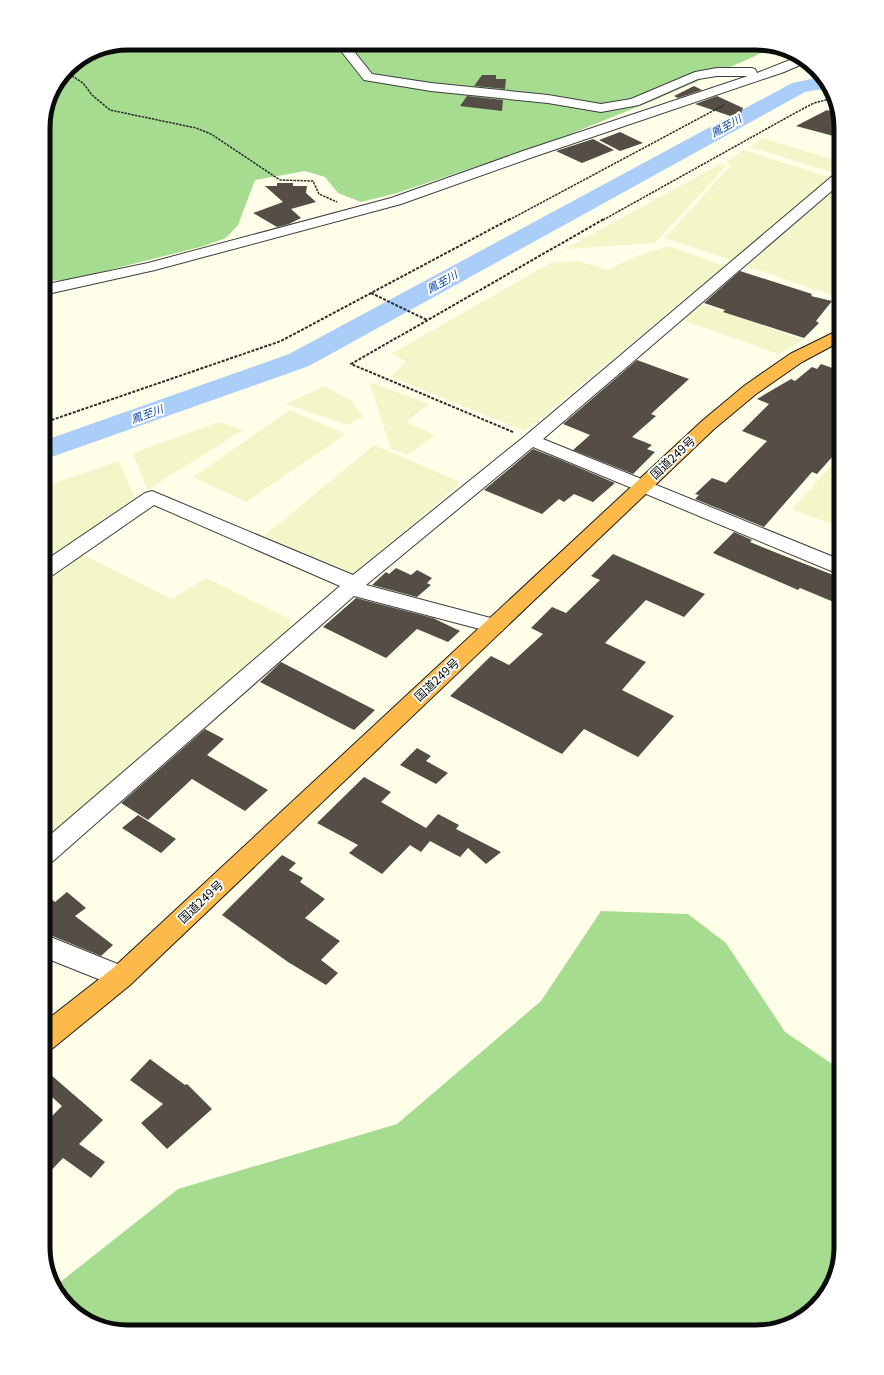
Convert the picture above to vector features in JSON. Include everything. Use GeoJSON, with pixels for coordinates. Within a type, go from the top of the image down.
{"type":"FeatureCollection","features":[{"type":"Feature","properties":{"kind":"highway","name":"国道249号"},"geometry":{"type":"LineString","coordinates":[[50,1032],[121,976],[643,486],[750,390],[796,358],[834,338]]}},
{"type":"Feature","properties":{"kind":"street"},"geometry":{"type":"LineString","coordinates":[[347,50],[368,77],[431,87],[511,94],[601,108],[648,98],[695,76],[717,72],[809,71]]}},
{"type":"Feature","properties":{"kind":"street"},"geometry":{"type":"LineString","coordinates":[[50,288],[150,267],[410,196],[528,154],[775,71],[797,62]]}},
{"type":"Feature","properties":{"kind":"street"},"geometry":{"type":"LineString","coordinates":[[50,849],[353,586],[531,440],[834,182]]}},
{"type":"Feature","properties":{"kind":"street"},"geometry":{"type":"LineString","coordinates":[[531,440],[834,565]]}},
{"type":"Feature","properties":{"kind":"street"},"geometry":{"type":"LineString","coordinates":[[50,567],[152,497],[353,586],[495,626]]}},
{"type":"Feature","properties":{"kind":"street"},"geometry":{"type":"LineString","coordinates":[[50,948],[121,976]]}},
{"type":"Feature","properties":{"kind":"path"},"geometry":{"type":"LineString","coordinates":[[71,75],[83,83],[92,95],[110,110],[196,128],[211,134],[280,180],[313,181],[319,194],[359,211]]}},
{"type":"Feature","properties":{"kind":"path"},"geometry":{"type":"LineString","coordinates":[[531,440],[351,364],[427,319],[795,113],[814,103],[828,99]]}},
{"type":"Feature","properties":{"kind":"path"},"geometry":{"type":"LineString","coordinates":[[50,421],[281,341],[730,102]]}},
{"type":"Feature","properties":{"kind":"path"},"geometry":{"type":"LineString","coordinates":[[370,293],[427,319]]}},
{"type":"Feature","properties":{"kind":"green space"},"geometry":{"type":"Polygon","coordinates":[[[123,50],[764,51],[657,99],[558,139],[397,193],[361,202],[338,193],[325,177],[305,171],[255,180],[238,225],[226,238],[204,246],[69,280],[50,281],[50,123],[56,98],[63,85],[81,66],[98,56],[123,50]]]}},
{"type":"Feature","properties":{"kind":"green space"},"geometry":{"type":"Polygon","coordinates":[[[762,138],[834,160],[834,173],[750,147],[762,138]]]}},
{"type":"Feature","properties":{"kind":"green space"},"geometry":{"type":"Polygon","coordinates":[[[743,150],[829,177],[734,261],[665,238],[731,165],[726,162],[743,150]]]}},
{"type":"Feature","properties":{"kind":"green space"},"geometry":{"type":"Polygon","coordinates":[[[720,164],[726,166],[655,243],[565,249],[720,164]]]}},
{"type":"Feature","properties":{"kind":"green space"},"geometry":{"type":"Polygon","coordinates":[[[834,191],[834,296],[746,266],[834,191]]]}},
{"type":"Feature","properties":{"kind":"green space"},"geometry":{"type":"Polygon","coordinates":[[[668,246],[725,266],[525,431],[391,377],[406,361],[391,354],[552,262],[579,261],[607,270],[637,256],[668,246]]]}},
{"type":"Feature","properties":{"kind":"green space"},"geometry":{"type":"Polygon","coordinates":[[[698,303],[803,340],[778,354],[682,320],[698,303]]]}},
{"type":"Feature","properties":{"kind":"green space"},"geometry":{"type":"Polygon","coordinates":[[[369,382],[429,404],[406,422],[435,435],[408,455],[391,449],[369,382]]]}},
{"type":"Feature","properties":{"kind":"green space"},"geometry":{"type":"Polygon","coordinates":[[[325,386],[352,401],[363,417],[348,425],[286,404],[325,386]]]}},
{"type":"Feature","properties":{"kind":"green space"},"geometry":{"type":"Polygon","coordinates":[[[290,410],[346,434],[246,502],[193,477],[290,410]]]}},
{"type":"Feature","properties":{"kind":"green space"},"geometry":{"type":"Polygon","coordinates":[[[219,422],[243,430],[147,490],[133,453],[219,422]]]}},
{"type":"Feature","properties":{"kind":"green space"},"geometry":{"type":"Polygon","coordinates":[[[374,445],[458,481],[457,486],[350,577],[264,536],[374,445]]]}},
{"type":"Feature","properties":{"kind":"green space"},"geometry":{"type":"Polygon","coordinates":[[[119,461],[135,498],[50,556],[50,485],[119,461]]]}},
{"type":"Feature","properties":{"kind":"green space"},"geometry":{"type":"Polygon","coordinates":[[[834,463],[834,525],[792,509],[834,463]]]}},
{"type":"Feature","properties":{"kind":"green space"},"geometry":{"type":"Polygon","coordinates":[[[80,553],[172,599],[206,578],[290,619],[290,628],[50,835],[50,573],[80,553]]]}},
{"type":"Feature","properties":{"kind":"green space"},"geometry":{"type":"Polygon","coordinates":[[[601,911],[688,914],[726,943],[785,1032],[834,1065],[834,1252],[830,1272],[826,1281],[815,1298],[807,1306],[781,1321],[756,1325],[123,1325],[103,1321],[85,1312],[69,1298],[63,1290],[59,1283],[178,1189],[397,1124],[541,1001],[601,911]]]}},
{"type":"Feature","properties":{"kind":"building"},"geometry":{"type":"Polygon","coordinates":[[[482,75],[496,75],[496,79],[506,79],[505,89],[474,86],[482,75]]]}},
{"type":"Feature","properties":{"kind":"building"},"geometry":{"type":"Polygon","coordinates":[[[694,86],[702,90],[678,98],[674,96],[694,86]]]}},
{"type":"Feature","properties":{"kind":"building"},"geometry":{"type":"Polygon","coordinates":[[[467,96],[503,100],[502,111],[460,106],[467,96]]]}},
{"type":"Feature","properties":{"kind":"building"},"geometry":{"type":"Polygon","coordinates":[[[717,96],[743,108],[739,119],[695,104],[717,96]]]}},
{"type":"Feature","properties":{"kind":"building"},"geometry":{"type":"Polygon","coordinates":[[[827,110],[832,112],[834,136],[796,126],[827,110]]]}},
{"type":"Feature","properties":{"kind":"building"},"geometry":{"type":"Polygon","coordinates":[[[620,132],[643,143],[620,151],[599,140],[620,132]]]}},
{"type":"Feature","properties":{"kind":"building"},"geometry":{"type":"Polygon","coordinates":[[[593,139],[614,150],[582,163],[556,151],[593,139]]]}},
{"type":"Feature","properties":{"kind":"building"},"geometry":{"type":"Polygon","coordinates":[[[277,183],[293,183],[293,186],[307,186],[306,193],[316,202],[291,209],[301,218],[289,224],[277,227],[253,213],[283,202],[265,186],[277,186],[277,183]]]}},
{"type":"Feature","properties":{"kind":"building"},"geometry":{"type":"Polygon","coordinates":[[[740,271],[812,294],[811,296],[832,301],[816,321],[819,323],[804,338],[723,312],[725,310],[704,303],[740,271]]]}},
{"type":"Feature","properties":{"kind":"building"},"geometry":{"type":"Polygon","coordinates":[[[637,360],[689,379],[651,414],[656,416],[632,437],[652,445],[647,449],[655,452],[633,474],[573,450],[590,435],[563,424],[637,360]]]}},
{"type":"Feature","properties":{"kind":"building"},"geometry":{"type":"Polygon","coordinates":[[[821,364],[834,369],[834,455],[817,474],[812,472],[764,527],[695,499],[699,495],[695,494],[712,478],[726,483],[767,441],[742,431],[769,404],[757,399],[791,379],[795,381],[812,367],[817,369],[821,364]]]}},
{"type":"Feature","properties":{"kind":"building"},"geometry":{"type":"Polygon","coordinates":[[[533,449],[615,483],[593,502],[574,494],[564,502],[559,499],[542,514],[484,490],[533,449]]]}},
{"type":"Feature","properties":{"kind":"building"},"geometry":{"type":"Polygon","coordinates":[[[734,532],[752,540],[750,542],[834,575],[834,602],[800,588],[798,590],[713,553],[734,532]]]}},
{"type":"Feature","properties":{"kind":"building"},"geometry":{"type":"Polygon","coordinates":[[[613,554],[705,594],[684,617],[646,600],[605,643],[646,662],[622,690],[674,716],[638,757],[584,729],[562,754],[450,696],[491,656],[509,665],[543,634],[531,628],[552,607],[566,613],[600,580],[591,576],[613,554]]]}},
{"type":"Feature","properties":{"kind":"building"},"geometry":{"type":"Polygon","coordinates":[[[396,568],[411,575],[417,570],[432,578],[427,583],[431,585],[417,597],[372,585],[386,572],[389,574],[396,568]]]}},
{"type":"Feature","properties":{"kind":"building"},"geometry":{"type":"Polygon","coordinates":[[[356,598],[433,618],[460,631],[448,642],[417,629],[386,658],[323,627],[356,598]]]}},
{"type":"Feature","properties":{"kind":"building"},"geometry":{"type":"Polygon","coordinates":[[[281,662],[375,710],[354,730],[260,682],[281,662]]]}},
{"type":"Feature","properties":{"kind":"building"},"geometry":{"type":"Polygon","coordinates":[[[205,729],[224,739],[207,755],[268,790],[245,811],[192,779],[148,820],[121,803],[205,729]]]}},
{"type":"Feature","properties":{"kind":"building"},"geometry":{"type":"Polygon","coordinates":[[[417,748],[431,756],[426,761],[448,773],[436,784],[400,765],[417,748]]]}},
{"type":"Feature","properties":{"kind":"building"},"geometry":{"type":"Polygon","coordinates":[[[364,777],[391,792],[381,802],[426,828],[438,814],[459,825],[456,829],[501,852],[486,864],[468,848],[460,857],[430,841],[421,852],[410,845],[382,874],[349,853],[358,845],[317,823],[364,777]]]}},
{"type":"Feature","properties":{"kind":"building"},"geometry":{"type":"Polygon","coordinates":[[[138,815],[176,839],[161,853],[122,828],[138,815]]]}},
{"type":"Feature","properties":{"kind":"building"},"geometry":{"type":"Polygon","coordinates":[[[282,855],[296,863],[289,870],[303,878],[300,882],[325,899],[305,918],[340,941],[321,960],[338,973],[326,985],[288,962],[222,915],[282,855]]]}},
{"type":"Feature","properties":{"kind":"building"},"geometry":{"type":"Polygon","coordinates":[[[67,892],[86,908],[75,916],[113,945],[101,956],[50,935],[50,898],[55,902],[67,892]]]}},
{"type":"Feature","properties":{"kind":"building"},"geometry":{"type":"Polygon","coordinates":[[[150,1059],[185,1085],[187,1084],[212,1109],[167,1149],[141,1123],[163,1104],[130,1080],[150,1059]]]}},
{"type":"Feature","properties":{"kind":"building"},"geometry":{"type":"Polygon","coordinates":[[[50,1074],[103,1120],[79,1144],[105,1162],[91,1178],[63,1158],[50,1172],[50,1118],[62,1106],[50,1095],[50,1074]]]}},
{"type":"Feature","properties":{"kind":"waterway","name":"鳳至川"},"geometry":{"type":"LineString","coordinates":[[50,449],[299,360],[799,87],[820,84]]}}]}
